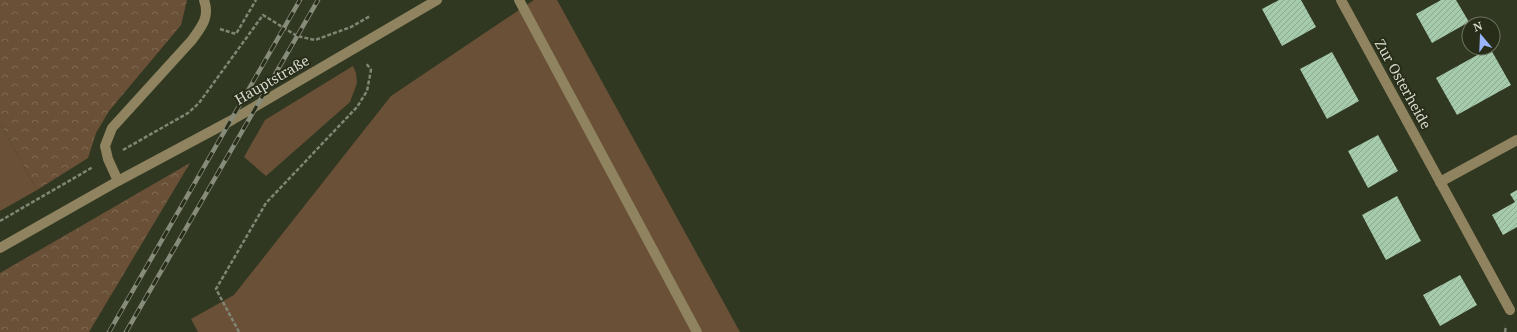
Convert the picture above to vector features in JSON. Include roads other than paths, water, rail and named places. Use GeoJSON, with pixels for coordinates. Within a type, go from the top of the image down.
{"type":"FeatureCollection","features":[{"type":"Feature","properties":{"kind":"street"},"geometry":{"type":"LineString","coordinates":[[118,181],[108,158],[105,146],[112,128],[192,40],[204,23],[207,9],[204,0]]}},
{"type":"Feature","properties":{"kind":"street","name":"Hauptstraße"},"geometry":{"type":"LineString","coordinates":[[0,248],[118,181],[232,120],[437,0]]}},
{"type":"Feature","properties":{"kind":"street"},"geometry":{"type":"LineString","coordinates":[[519,0],[697,332]]}},
{"type":"Feature","properties":{"kind":"street","name":"Zur Osterheide"},"geometry":{"type":"LineString","coordinates":[[1341,0],[1510,310]]}},
{"type":"Feature","properties":{"kind":"street"},"geometry":{"type":"LineString","coordinates":[[1440,182],[1517,140]]}},
{"type":"Feature","properties":{"kind":"railway"},"geometry":{"type":"LineString","coordinates":[[109,332],[300,0]]}},
{"type":"Feature","properties":{"kind":"railway"},"geometry":{"type":"LineString","coordinates":[[126,332],[318,0]]}}]}
